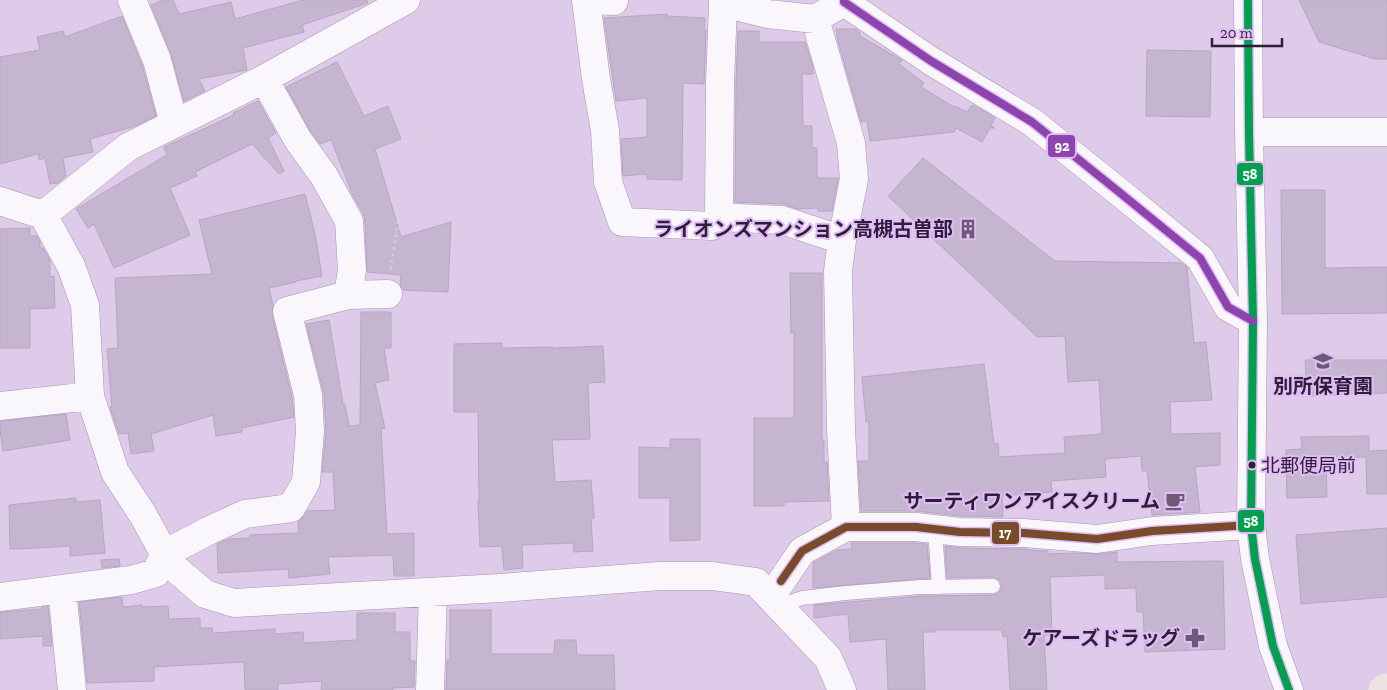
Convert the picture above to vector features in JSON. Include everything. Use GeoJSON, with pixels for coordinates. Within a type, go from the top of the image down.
{"type":"FeatureCollection","features":[{"type":"Feature","properties":{"kind":"main road"},"geometry":{"type":"LineString","coordinates":[[1383,690],[1387,688]]}},
{"type":"Feature","properties":{"kind":"street"},"geometry":{"type":"LineString","coordinates":[[132,0],[157,60],[174,124]]}},
{"type":"Feature","properties":{"kind":"street"},"geometry":{"type":"LineString","coordinates":[[43,215],[128,147],[264,79],[406,0]]}},
{"type":"Feature","properties":{"kind":"street"},"geometry":{"type":"LineString","coordinates":[[586,0],[596,79],[605,130],[608,182],[622,222],[712,226],[719,217],[720,2],[768,14],[815,19],[844,1],[931,60],[1039,128],[1200,258],[1228,307],[1253,321]]}},
{"type":"Feature","properties":{"kind":"street"},"geometry":{"type":"LineString","coordinates":[[1248,0],[1253,321],[1251,525],[1255,559],[1274,646],[1289,690]]}},
{"type":"Feature","properties":{"kind":"street"},"geometry":{"type":"LineString","coordinates":[[815,19],[851,143],[854,179],[838,271],[841,429],[846,527]]}},
{"type":"Feature","properties":{"kind":"street"},"geometry":{"type":"LineString","coordinates":[[264,79],[298,140],[324,176],[349,221],[352,270],[348,295]]}},
{"type":"Feature","properties":{"kind":"street"},"geometry":{"type":"LineString","coordinates":[[1249,132],[1387,132]]}},
{"type":"Feature","properties":{"kind":"street"},"geometry":{"type":"LineString","coordinates":[[0,202],[43,215],[71,266],[85,305],[90,396],[115,472],[143,515],[170,564],[205,594],[234,603],[433,592],[660,576],[712,576],[756,582],[828,658],[842,690]]}},
{"type":"Feature","properties":{"kind":"street"},"geometry":{"type":"LineString","coordinates":[[719,217],[782,220],[842,240]]}},
{"type":"Feature","properties":{"kind":"street"},"geometry":{"type":"LineString","coordinates":[[0,597],[131,580],[156,573],[164,554],[210,530],[245,514],[291,508],[306,482],[310,431],[308,395],[287,311],[348,295],[388,294]]}},
{"type":"Feature","properties":{"kind":"street"},"geometry":{"type":"LineString","coordinates":[[0,406],[90,396]]}},
{"type":"Feature","properties":{"kind":"street"},"geometry":{"type":"LineString","coordinates":[[775,601],[802,551],[846,527],[916,527],[960,532],[1024,533],[1096,539],[1152,531],[1251,525]]}},
{"type":"Feature","properties":{"kind":"street"},"geometry":{"type":"LineString","coordinates":[[62,589],[72,690]]}},
{"type":"Feature","properties":{"kind":"street"},"geometry":{"type":"LineString","coordinates":[[430,690],[433,592]]}},
{"type":"Feature","properties":{"kind":"lane"},"geometry":{"type":"LineString","coordinates":[[936,529],[939,587]]}},
{"type":"Feature","properties":{"kind":"lane"},"geometry":{"type":"LineString","coordinates":[[775,601],[920,587],[993,586]]}},
{"type":"Feature","properties":{"kind":"path"},"geometry":{"type":"LineString","coordinates":[[388,294],[405,175],[475,0]]}},
{"type":"Feature","properties":{"kind":"building"},"geometry":{"type":"Polygon","coordinates":[[[164,0],[173,0],[179,14],[231,2],[235,19],[303,0],[367,0],[368,3],[302,25],[304,32],[243,48],[247,70],[199,79],[205,91],[184,101],[171,54],[151,5],[164,0]]]}},
{"type":"Feature","properties":{"kind":"building"},"geometry":{"type":"Polygon","coordinates":[[[1299,0],[1387,0],[1387,59],[1375,59],[1319,42],[1299,0]]]}},
{"type":"Feature","properties":{"kind":"building"},"geometry":{"type":"Polygon","coordinates":[[[667,14],[667,16],[705,18],[704,84],[683,83],[682,180],[647,179],[647,174],[623,176],[621,139],[647,137],[647,98],[616,101],[604,18],[667,14]]]}},
{"type":"Feature","properties":{"kind":"building"},"geometry":{"type":"Polygon","coordinates":[[[122,16],[142,65],[156,116],[135,126],[90,139],[93,152],[63,158],[66,176],[58,183],[50,184],[45,158],[39,160],[38,154],[0,164],[0,57],[40,50],[37,37],[63,31],[65,37],[122,16]]]}},
{"type":"Feature","properties":{"kind":"building"},"geometry":{"type":"Polygon","coordinates":[[[836,29],[856,29],[860,32],[860,36],[902,60],[899,64],[924,83],[921,87],[954,107],[967,112],[972,105],[986,112],[995,118],[991,126],[995,128],[990,128],[982,142],[956,128],[954,132],[870,141],[867,121],[861,122],[836,29]]]}},
{"type":"Feature","properties":{"kind":"building"},"geometry":{"type":"Polygon","coordinates":[[[738,31],[759,31],[759,42],[805,42],[813,67],[813,74],[802,74],[803,126],[812,126],[812,148],[817,148],[817,178],[838,178],[832,211],[818,211],[818,208],[798,209],[783,204],[735,202],[738,31]]]}},
{"type":"Feature","properties":{"kind":"building"},"geometry":{"type":"Polygon","coordinates":[[[1147,50],[1211,51],[1210,117],[1146,116],[1147,50]]]}},
{"type":"Feature","properties":{"kind":"building"},"geometry":{"type":"Polygon","coordinates":[[[337,62],[364,116],[388,106],[401,139],[375,149],[401,237],[451,222],[448,292],[403,290],[400,285],[401,275],[367,272],[365,220],[363,213],[351,192],[331,140],[320,144],[311,132],[286,87],[337,62]]]}},
{"type":"Feature","properties":{"kind":"building"},"geometry":{"type":"Polygon","coordinates":[[[258,101],[276,133],[268,138],[284,171],[279,174],[252,144],[195,172],[197,176],[170,188],[190,235],[114,268],[94,224],[88,228],[76,209],[167,155],[164,147],[234,115],[233,113],[258,101]]]}},
{"type":"Feature","properties":{"kind":"building"},"geometry":{"type":"Polygon","coordinates":[[[923,158],[1055,261],[1181,263],[1187,267],[1194,343],[1206,342],[1212,400],[1170,402],[1171,434],[1220,433],[1220,465],[1195,467],[1200,512],[1152,515],[1147,471],[1142,471],[1141,456],[1105,459],[1106,477],[1051,481],[1052,492],[1002,496],[1003,517],[961,516],[916,511],[861,511],[858,461],[869,461],[869,422],[866,422],[862,377],[984,364],[994,444],[998,443],[999,457],[1065,453],[1064,437],[1102,434],[1099,380],[1068,382],[1065,336],[1037,337],[888,196],[923,158]]]}},
{"type":"Feature","properties":{"kind":"building"},"geometry":{"type":"Polygon","coordinates":[[[1281,190],[1325,190],[1325,268],[1387,267],[1387,313],[1282,314],[1281,190]]]}},
{"type":"Feature","properties":{"kind":"building"},"geometry":{"type":"Polygon","coordinates":[[[305,194],[315,234],[322,276],[269,288],[273,305],[272,315],[292,397],[294,417],[242,428],[242,432],[216,436],[213,415],[151,434],[154,451],[131,454],[128,433],[119,434],[110,407],[112,407],[107,349],[118,348],[115,278],[212,274],[199,220],[305,194]]]}},
{"type":"Feature","properties":{"kind":"building"},"geometry":{"type":"Polygon","coordinates":[[[30,228],[30,236],[37,236],[40,241],[40,248],[43,248],[50,260],[50,277],[54,276],[55,308],[30,309],[30,348],[0,348],[0,229],[30,228]]]}},
{"type":"Feature","properties":{"kind":"building"},"geometry":{"type":"Polygon","coordinates":[[[790,273],[822,273],[822,440],[824,440],[824,462],[827,462],[829,501],[784,502],[784,506],[754,506],[754,418],[794,418],[794,333],[791,333],[790,273]]]}},
{"type":"Feature","properties":{"kind":"building"},"geometry":{"type":"Polygon","coordinates":[[[361,312],[391,312],[391,348],[384,348],[389,380],[375,383],[385,428],[381,429],[387,534],[414,533],[414,576],[394,576],[393,555],[328,557],[330,574],[289,578],[288,569],[218,573],[217,544],[229,539],[250,538],[250,535],[299,533],[298,522],[307,511],[335,510],[333,472],[322,472],[326,432],[324,394],[306,324],[329,320],[343,404],[345,404],[349,426],[360,425],[361,312]]]}},
{"type":"Feature","properties":{"kind":"building"},"geometry":{"type":"Polygon","coordinates":[[[502,343],[502,348],[603,346],[605,382],[588,383],[590,439],[552,440],[555,482],[591,480],[594,518],[591,519],[593,551],[574,552],[573,543],[522,545],[523,568],[504,570],[502,546],[480,547],[478,412],[454,412],[454,344],[502,343]]]}},
{"type":"Feature","properties":{"kind":"building"},"geometry":{"type":"Polygon","coordinates":[[[1305,360],[1387,360],[1387,393],[1307,396],[1305,360]]]}},
{"type":"Feature","properties":{"kind":"building"},"geometry":{"type":"Polygon","coordinates":[[[66,414],[70,440],[3,451],[0,421],[66,414]]]}},
{"type":"Feature","properties":{"kind":"building"},"geometry":{"type":"Polygon","coordinates":[[[1369,436],[1369,451],[1387,450],[1387,494],[1367,494],[1366,457],[1326,458],[1327,497],[1287,498],[1286,450],[1302,449],[1301,437],[1369,436]]]}},
{"type":"Feature","properties":{"kind":"building"},"geometry":{"type":"Polygon","coordinates":[[[670,439],[700,439],[700,540],[670,541],[670,498],[639,498],[639,447],[670,448],[670,439]]]}},
{"type":"Feature","properties":{"kind":"building"},"geometry":{"type":"Polygon","coordinates":[[[76,498],[76,502],[100,500],[105,553],[70,556],[70,546],[10,549],[9,505],[76,498]]]}},
{"type":"Feature","properties":{"kind":"building"},"geometry":{"type":"Polygon","coordinates":[[[1387,528],[1387,597],[1301,604],[1296,535],[1387,528]]]}},
{"type":"Feature","properties":{"kind":"building"},"geometry":{"type":"Polygon","coordinates":[[[851,543],[927,544],[930,578],[813,588],[813,563],[837,550],[852,549],[851,543]]]}},
{"type":"Feature","properties":{"kind":"building"},"geometry":{"type":"Polygon","coordinates":[[[945,546],[1028,549],[1048,551],[1048,554],[1117,552],[1117,562],[1223,561],[1225,649],[1145,652],[1143,612],[1137,612],[1136,588],[1105,589],[1105,575],[1050,577],[1052,635],[1044,635],[1047,690],[1010,690],[1007,636],[1003,637],[1002,630],[935,630],[935,632],[923,632],[925,690],[888,690],[886,639],[850,642],[848,614],[814,618],[814,605],[920,596],[993,595],[1000,591],[1001,582],[993,577],[947,578],[945,546]]]}},
{"type":"Feature","properties":{"kind":"building"},"geometry":{"type":"Polygon","coordinates":[[[119,559],[120,566],[102,568],[101,560],[119,559]]]}},
{"type":"Feature","properties":{"kind":"building"},"geometry":{"type":"Polygon","coordinates":[[[122,597],[123,607],[142,605],[142,607],[168,606],[169,619],[200,618],[200,628],[212,628],[213,633],[275,629],[275,634],[303,632],[304,643],[357,640],[357,613],[395,613],[395,632],[410,632],[410,661],[415,661],[414,687],[393,688],[393,690],[321,690],[322,681],[278,684],[278,690],[245,690],[244,662],[154,667],[154,681],[87,683],[79,602],[122,597]]]}},
{"type":"Feature","properties":{"kind":"building"},"geometry":{"type":"Polygon","coordinates":[[[42,607],[48,607],[52,646],[43,646],[43,636],[0,639],[0,612],[42,609],[42,607]]]}},
{"type":"Feature","properties":{"kind":"building"},"geometry":{"type":"Polygon","coordinates":[[[450,610],[491,610],[491,654],[554,654],[555,640],[576,640],[577,655],[614,655],[615,690],[446,690],[447,660],[450,660],[450,610]]]}},
{"type":"Feature","properties":{"kind":"transit line","name":"92"},"geometry":{"type":"LineString","coordinates":[[844,0],[844,2],[931,61],[1032,122],[1200,258],[1228,307],[1253,321]]}},
{"type":"Feature","properties":{"kind":"transit line","name":"58"},"geometry":{"type":"LineString","coordinates":[[1248,0],[1253,321],[1251,525],[1255,559],[1273,646],[1289,690]]}},
{"type":"Feature","properties":{"kind":"transit line","name":"17"},"geometry":{"type":"LineString","coordinates":[[781,581],[802,551],[846,527],[916,527],[960,532],[1024,533],[1097,539],[1152,531],[1251,525]]}},
{"type":"Feature","properties":{"kind":"place","name":"ライオンズマンション高槻古曽部"},"geometry":{"type":"Point","coordinates":[968,229]}},
{"type":"Feature","properties":{"kind":"place","name":"別所保育園"},"geometry":{"type":"Point","coordinates":[1323,361]}},
{"type":"Feature","properties":{"kind":"place","name":"北郵便局前"},"geometry":{"type":"Point","coordinates":[1252,465]}},
{"type":"Feature","properties":{"kind":"place","name":"サーティワンアイスクリーム"},"geometry":{"type":"Point","coordinates":[1175,501]}},
{"type":"Feature","properties":{"kind":"place","name":"ケアーズドラッグ"},"geometry":{"type":"Point","coordinates":[1195,638]}}]}
